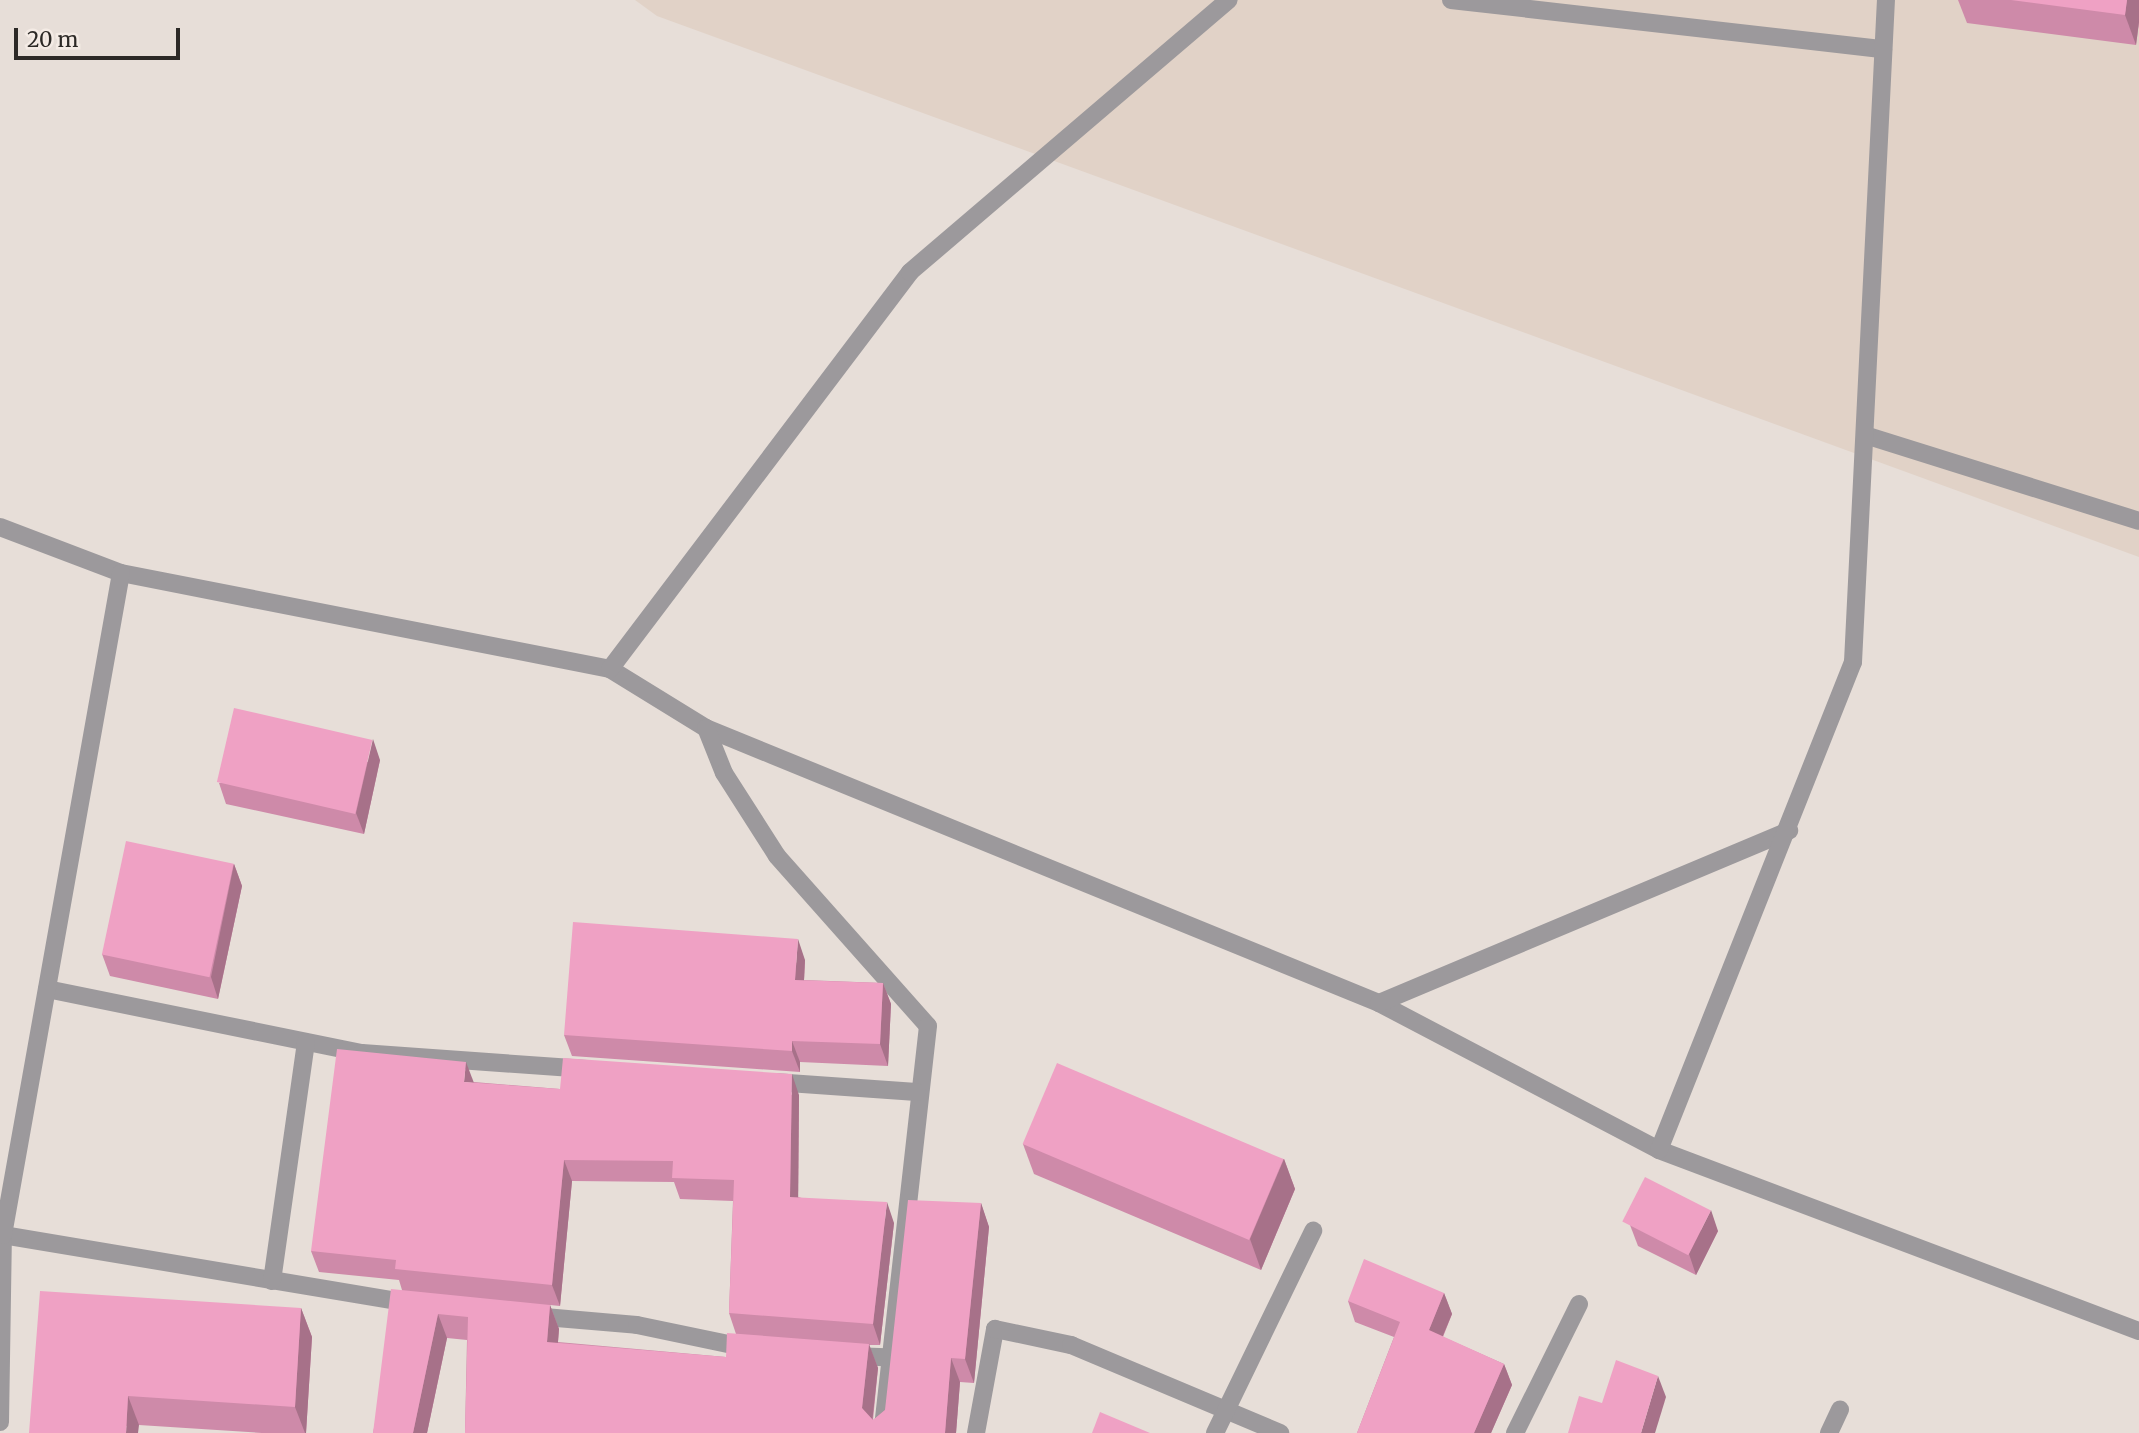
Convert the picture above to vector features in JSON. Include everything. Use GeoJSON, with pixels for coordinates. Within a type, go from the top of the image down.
{"type":"FeatureCollection","features":[{"type":"Feature","properties":{"kind":"street"},"geometry":{"type":"LineString","coordinates":[[610,669],[910,272],[1229,0]]}},
{"type":"Feature","properties":{"kind":"street"},"geometry":{"type":"LineString","coordinates":[[1451,0],[1883,49]]}},
{"type":"Feature","properties":{"kind":"street"},"geometry":{"type":"LineString","coordinates":[[1659,1150],[1789,831],[1853,662],[1886,0]]}},
{"type":"Feature","properties":{"kind":"street"},"geometry":{"type":"LineString","coordinates":[[1865,435],[2139,521]]}},
{"type":"Feature","properties":{"kind":"street"},"geometry":{"type":"LineString","coordinates":[[0,527],[121,573],[610,669],[706,728],[1379,1003],[1659,1150],[2139,1331]]}},
{"type":"Feature","properties":{"kind":"street"},"geometry":{"type":"LineString","coordinates":[[0,1422],[3,1235],[121,573]]}},
{"type":"Feature","properties":{"kind":"street"},"geometry":{"type":"LineString","coordinates":[[706,728],[724,773],[777,856],[928,1026],[917,1092],[886,1357],[882,1433]]}},
{"type":"Feature","properties":{"kind":"street"},"geometry":{"type":"LineString","coordinates":[[1379,1003],[1789,831]]}},
{"type":"Feature","properties":{"kind":"street"},"geometry":{"type":"LineString","coordinates":[[47,989],[362,1053],[612,1071]]}},
{"type":"Feature","properties":{"kind":"street"},"geometry":{"type":"LineString","coordinates":[[272,1281],[306,1042]]}},
{"type":"Feature","properties":{"kind":"street"},"geometry":{"type":"LineString","coordinates":[[751,1080],[917,1092]]}},
{"type":"Feature","properties":{"kind":"street"},"geometry":{"type":"LineString","coordinates":[[1215,1433],[1313,1231]]}},
{"type":"Feature","properties":{"kind":"street"},"geometry":{"type":"LineString","coordinates":[[3,1235],[433,1306]]}},
{"type":"Feature","properties":{"kind":"street"},"geometry":{"type":"LineString","coordinates":[[1515,1433],[1579,1304]]}},
{"type":"Feature","properties":{"kind":"street"},"geometry":{"type":"LineString","coordinates":[[511,1315],[637,1325],[766,1352]]}},
{"type":"Feature","properties":{"kind":"street"},"geometry":{"type":"LineString","coordinates":[[976,1433],[995,1329],[1046,1336],[1227,1406],[1280,1433]]}},
{"type":"Feature","properties":{"kind":"street"},"geometry":{"type":"LineString","coordinates":[[833,1355],[886,1357]]}},
{"type":"Feature","properties":{"kind":"street"},"geometry":{"type":"LineString","coordinates":[[1829,1433],[1840,1409]]}},
{"type":"Feature","properties":{"kind":"shaded area"},"geometry":{"type":"Polygon","coordinates":[[[635,0],[2139,0],[2139,557],[657,16],[635,0]]]}},
{"type":"Feature","properties":{"kind":"building"},"geometry":{"type":"Polygon","coordinates":[[[2011,0],[2127,0],[2125,15],[2011,0]]]}},
{"type":"Feature","properties":{"kind":"building"},"geometry":{"type":"Polygon","coordinates":[[[234,708],[372,740],[355,814],[217,782],[234,708]]]}},
{"type":"Feature","properties":{"kind":"building"},"geometry":{"type":"Polygon","coordinates":[[[126,841],[234,864],[209,977],[102,954],[126,841]]]}},
{"type":"Feature","properties":{"kind":"building"},"geometry":{"type":"Polygon","coordinates":[[[573,922],[798,939],[795,980],[883,983],[880,1044],[792,1041],[792,1051],[564,1035],[573,922]]]}},
{"type":"Feature","properties":{"kind":"building"},"geometry":{"type":"Polygon","coordinates":[[[337,1049],[466,1062],[464,1082],[560,1089],[563,1058],[792,1074],[790,1197],[887,1202],[873,1324],[729,1313],[734,1180],[672,1178],[673,1161],[564,1160],[552,1285],[395,1269],[396,1260],[311,1251],[337,1049]]]}},
{"type":"Feature","properties":{"kind":"building"},"geometry":{"type":"Polygon","coordinates":[[[1057,1063],[1283,1159],[1249,1240],[1023,1144],[1057,1063]]]}},
{"type":"Feature","properties":{"kind":"building"},"geometry":{"type":"Polygon","coordinates":[[[1645,1177],[1711,1211],[1688,1255],[1622,1222],[1645,1177]]]}},
{"type":"Feature","properties":{"kind":"building"},"geometry":{"type":"Polygon","coordinates":[[[908,1200],[981,1203],[965,1359],[951,1358],[945,1433],[465,1433],[468,1317],[438,1314],[413,1433],[373,1433],[391,1289],[550,1305],[547,1342],[726,1357],[727,1333],[869,1344],[862,1408],[873,1420],[885,1410],[908,1200]]]}},
{"type":"Feature","properties":{"kind":"building"},"geometry":{"type":"Polygon","coordinates":[[[1364,1259],[1444,1293],[1429,1330],[1504,1364],[1474,1433],[1357,1433],[1400,1322],[1348,1301],[1364,1259]]]}},
{"type":"Feature","properties":{"kind":"building"},"geometry":{"type":"Polygon","coordinates":[[[40,1291],[301,1308],[295,1407],[128,1396],[126,1433],[29,1433],[40,1291]]]}},
{"type":"Feature","properties":{"kind":"building"},"geometry":{"type":"Polygon","coordinates":[[[1616,1360],[1658,1376],[1641,1433],[1568,1433],[1579,1396],[1602,1403],[1616,1360]]]}},
{"type":"Feature","properties":{"kind":"building"},"geometry":{"type":"Polygon","coordinates":[[[1100,1412],[1150,1433],[1092,1433],[1100,1412]]]}}]}
